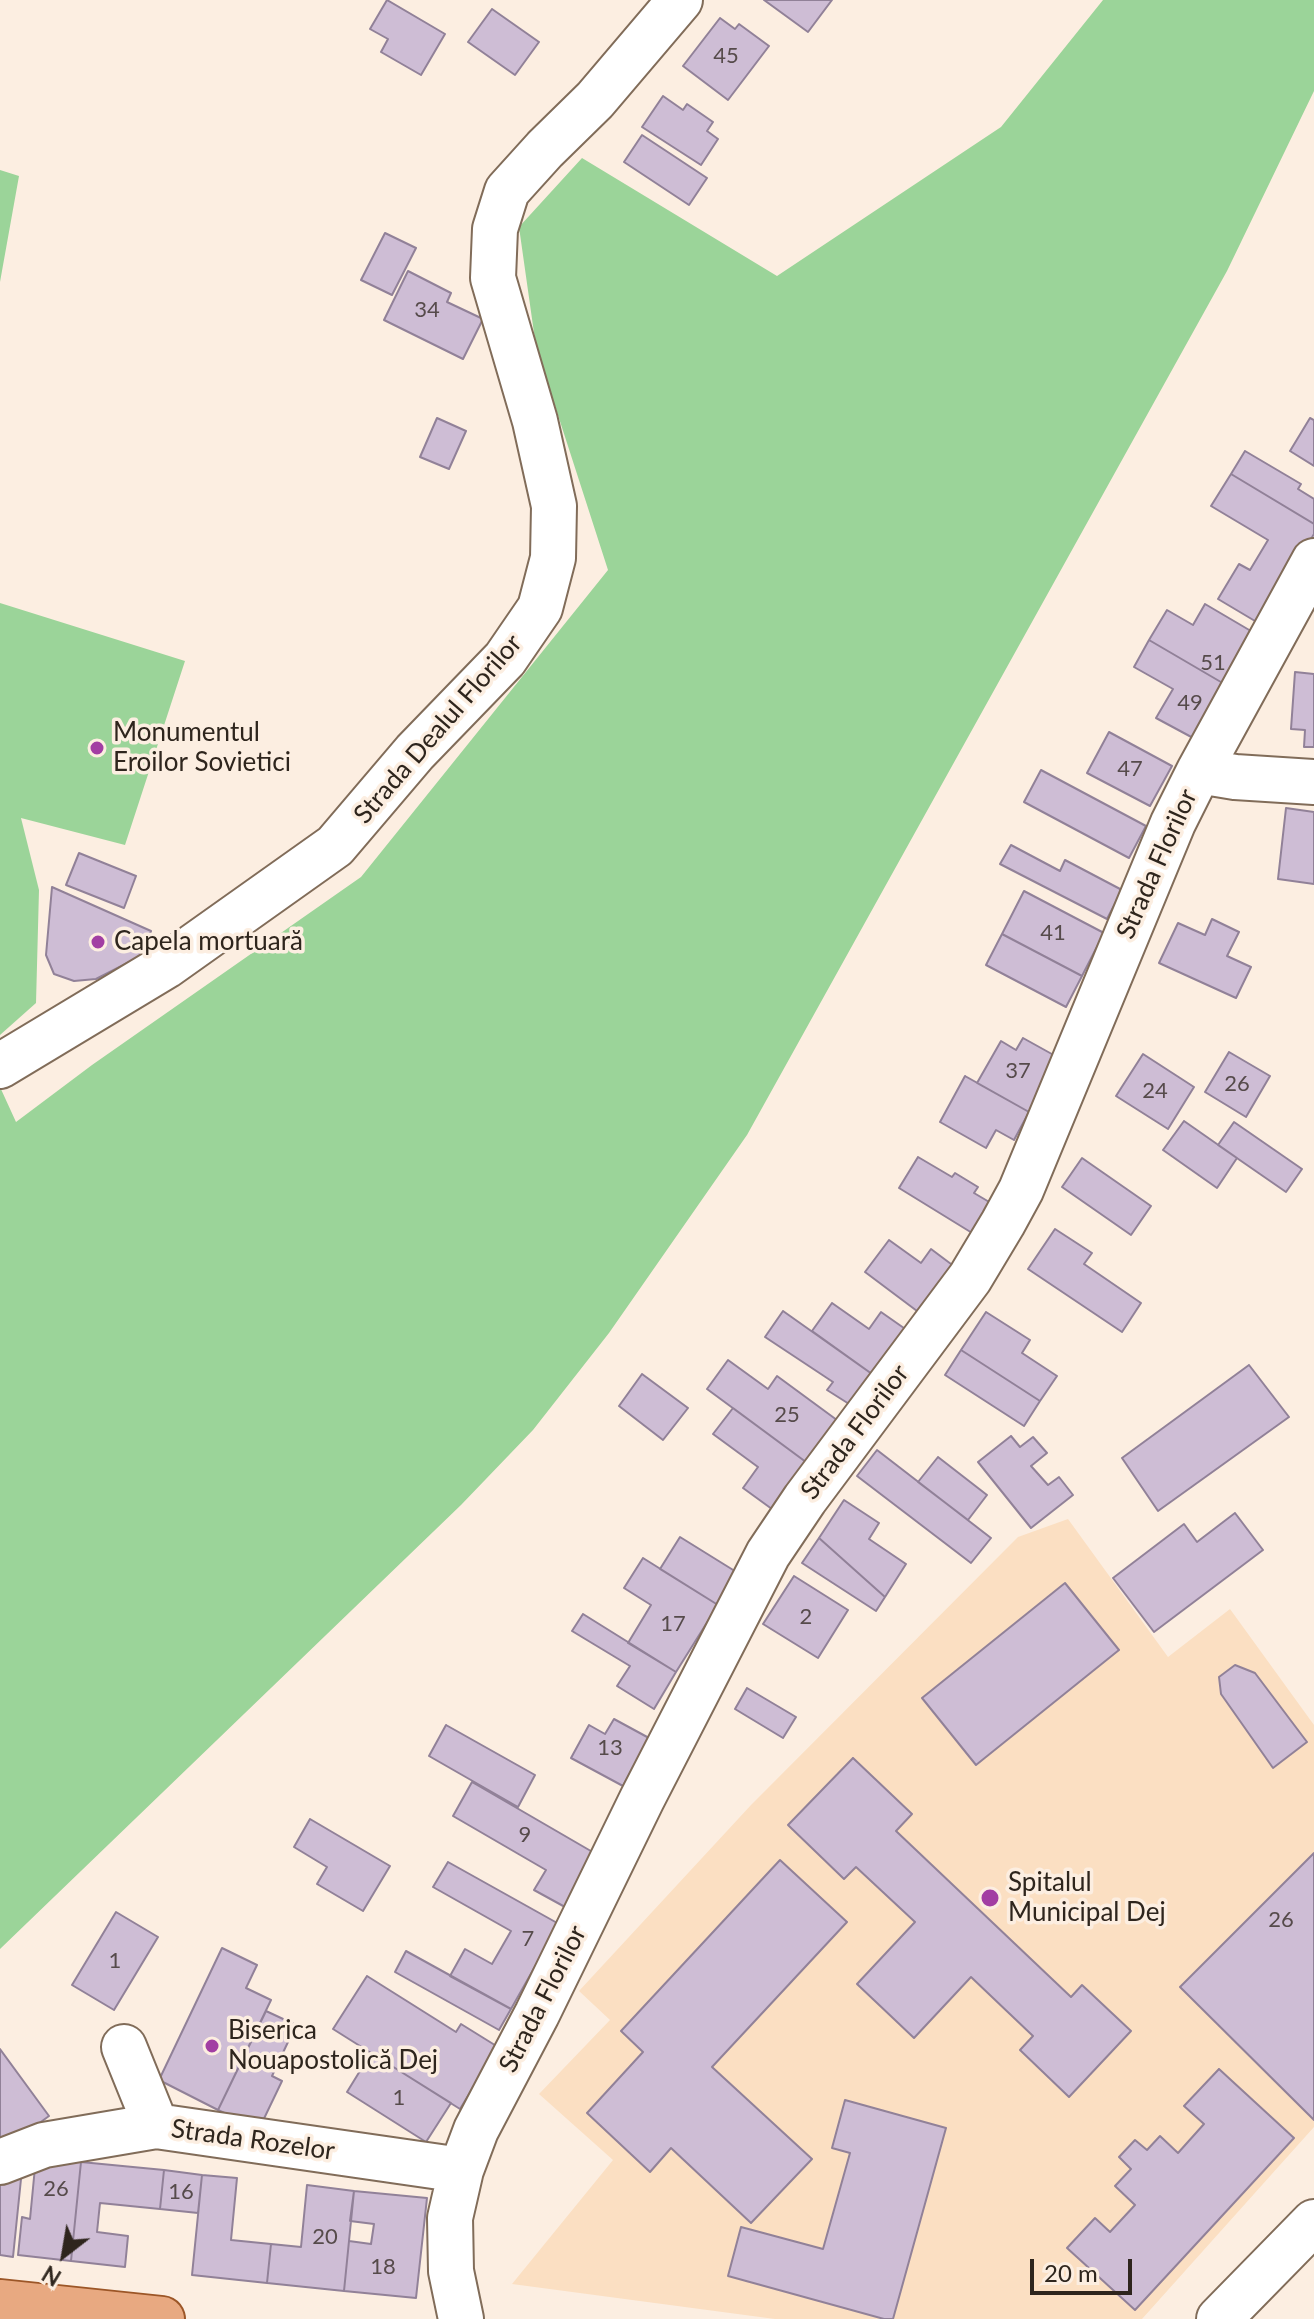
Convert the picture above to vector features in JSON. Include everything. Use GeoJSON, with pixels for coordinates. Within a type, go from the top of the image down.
{"type":"FeatureCollection","features":[{"type":"Feature","properties":{"kind":"main road"},"geometry":{"type":"LineString","coordinates":[[0,2302],[162,2319]]}},
{"type":"Feature","properties":{"kind":"street","name":"Strada Dealul Florilor"},"geometry":{"type":"LineString","coordinates":[[0,1066],[166,966],[335,846],[415,752],[505,659],[540,608],[553,558],[554,506],[535,421],[493,278],[495,229],[507,191],[595,100],[680,0]]}},
{"type":"Feature","properties":{"kind":"street","name":"Strada Florilor"},"geometry":{"type":"LineString","coordinates":[[461,2319],[451,2271],[450,2218],[461,2170],[476,2130],[768,1554],[805,1499],[970,1278],[1021,1190],[1128,930],[1199,771],[1314,561]]}},
{"type":"Feature","properties":{"kind":"street"},"geometry":{"type":"LineString","coordinates":[[1199,771],[1235,777],[1314,782]]}},
{"type":"Feature","properties":{"kind":"street"},"geometry":{"type":"LineString","coordinates":[[124,2047],[156,2126]]}},
{"type":"Feature","properties":{"kind":"street","name":"Strada Rozelor"},"geometry":{"type":"LineString","coordinates":[[0,2162],[44,2145],[156,2126],[461,2170]]}},
{"type":"Feature","properties":{"kind":"street"},"geometry":{"type":"LineString","coordinates":[[1219,2319],[1314,2222]]}},
{"type":"Feature","properties":{"kind":"shaded area","name":"Spitalul Municipal Dej"},"geometry":{"type":"Polygon","coordinates":[[[1068,1519],[1168,1657],[1230,1609],[1314,1725],[1314,2127],[1142,2319],[775,2319],[512,2284],[613,2160],[539,2094],[610,2020],[579,1991],[751,1805],[1018,1537],[1068,1519]]]}},
{"type":"Feature","properties":{"kind":"green space"},"geometry":{"type":"Polygon","coordinates":[[[1103,0],[1314,0],[1314,91],[1227,271],[747,1135],[609,1333],[533,1430],[461,1505],[0,1949],[0,1087],[16,1122],[92,1065],[361,877],[608,570],[536,347],[519,227],[582,158],[777,276],[1001,127],[1103,0]]]}},
{"type":"Feature","properties":{"kind":"green space"},"geometry":{"type":"Polygon","coordinates":[[[0,170],[19,176],[0,282],[0,170]]]}},
{"type":"Feature","properties":{"kind":"green space"},"geometry":{"type":"Polygon","coordinates":[[[0,603],[185,661],[125,845],[21,818],[39,890],[36,1003],[0,1035],[0,603]]]}},
{"type":"Feature","properties":{"kind":"building"},"geometry":{"type":"Polygon","coordinates":[[[387,0],[445,34],[421,75],[381,52],[388,39],[370,29],[387,0]]]}},
{"type":"Feature","properties":{"kind":"building"},"geometry":{"type":"Polygon","coordinates":[[[764,0],[832,0],[808,32],[764,0]]]}},
{"type":"Feature","properties":{"kind":"building"},"geometry":{"type":"Polygon","coordinates":[[[492,9],[539,42],[515,75],[468,42],[492,9]]]}},
{"type":"Feature","properties":{"kind":"building"},"geometry":{"type":"Polygon","coordinates":[[[720,18],[735,29],[739,24],[769,46],[728,100],[683,66],[720,18]]]}},
{"type":"Feature","properties":{"kind":"building"},"geometry":{"type":"Polygon","coordinates":[[[663,96],[683,110],[687,104],[713,122],[707,131],[718,139],[701,165],[642,127],[663,96]]]}},
{"type":"Feature","properties":{"kind":"building"},"geometry":{"type":"Polygon","coordinates":[[[642,135],[707,178],[689,205],[624,162],[642,135]]]}},
{"type":"Feature","properties":{"kind":"building"},"geometry":{"type":"Polygon","coordinates":[[[385,233],[416,248],[392,295],[361,280],[385,233]]]}},
{"type":"Feature","properties":{"kind":"building"},"geometry":{"type":"Polygon","coordinates":[[[408,271],[451,293],[447,302],[483,319],[463,359],[384,320],[408,271]]]}},
{"type":"Feature","properties":{"kind":"building"},"geometry":{"type":"Polygon","coordinates":[[[437,418],[466,431],[449,469],[420,457],[437,418]]]}},
{"type":"Feature","properties":{"kind":"building"},"geometry":{"type":"Polygon","coordinates":[[[1310,418],[1314,420],[1314,466],[1290,451],[1310,418]]]}},
{"type":"Feature","properties":{"kind":"building"},"geometry":{"type":"Polygon","coordinates":[[[1245,451],[1301,484],[1298,489],[1314,499],[1314,524],[1231,474],[1245,451]]]}},
{"type":"Feature","properties":{"kind":"building"},"geometry":{"type":"Polygon","coordinates":[[[1231,474],[1314,524],[1314,534],[1260,624],[1218,599],[1239,564],[1250,570],[1268,540],[1211,506],[1231,474]]]}},
{"type":"Feature","properties":{"kind":"building"},"geometry":{"type":"Polygon","coordinates":[[[1205,604],[1256,634],[1226,685],[1149,640],[1167,610],[1193,625],[1205,604]]]}},
{"type":"Feature","properties":{"kind":"building"},"geometry":{"type":"Polygon","coordinates":[[[1149,640],[1226,685],[1195,739],[1156,718],[1173,689],[1134,667],[1149,640]]]}},
{"type":"Feature","properties":{"kind":"building"},"geometry":{"type":"Polygon","coordinates":[[[1295,672],[1314,674],[1314,747],[1304,747],[1305,730],[1291,729],[1295,672]]]}},
{"type":"Feature","properties":{"kind":"building"},"geometry":{"type":"Polygon","coordinates":[[[1109,732],[1172,766],[1150,806],[1087,773],[1109,732]]]}},
{"type":"Feature","properties":{"kind":"building"},"geometry":{"type":"Polygon","coordinates":[[[1041,770],[1146,826],[1129,858],[1024,802],[1041,770]]]}},
{"type":"Feature","properties":{"kind":"building"},"geometry":{"type":"Polygon","coordinates":[[[1286,808],[1314,812],[1314,884],[1278,879],[1286,808]]]}},
{"type":"Feature","properties":{"kind":"building"},"geometry":{"type":"Polygon","coordinates":[[[1011,845],[1060,871],[1065,860],[1122,890],[1107,919],[1000,864],[1011,845]]]}},
{"type":"Feature","properties":{"kind":"building"},"geometry":{"type":"Polygon","coordinates":[[[79,853],[136,876],[124,908],[66,885],[79,853]]]}},
{"type":"Feature","properties":{"kind":"building","name":"Capela mortuară"},"geometry":{"type":"Polygon","coordinates":[[[52,887],[151,931],[147,953],[96,979],[74,981],[54,974],[46,955],[52,887]]]}},
{"type":"Feature","properties":{"kind":"building"},"geometry":{"type":"Polygon","coordinates":[[[1024,891],[1104,933],[1082,976],[1002,934],[1024,891]]]}},
{"type":"Feature","properties":{"kind":"building"},"geometry":{"type":"Polygon","coordinates":[[[1212,919],[1239,932],[1227,956],[1251,967],[1236,998],[1159,963],[1178,923],[1205,935],[1212,919]]]}},
{"type":"Feature","properties":{"kind":"building"},"geometry":{"type":"Polygon","coordinates":[[[1002,934],[1082,976],[1066,1007],[986,965],[1002,934]]]}},
{"type":"Feature","properties":{"kind":"building"},"geometry":{"type":"Polygon","coordinates":[[[1023,1038],[1059,1058],[1029,1112],[977,1083],[1001,1041],[1016,1050],[1023,1038]]]}},
{"type":"Feature","properties":{"kind":"building"},"geometry":{"type":"Polygon","coordinates":[[[1229,1052],[1270,1076],[1246,1117],[1205,1092],[1229,1052]]]}},
{"type":"Feature","properties":{"kind":"building"},"geometry":{"type":"Polygon","coordinates":[[[1143,1054],[1194,1087],[1168,1129],[1116,1096],[1143,1054]]]}},
{"type":"Feature","properties":{"kind":"building"},"geometry":{"type":"Polygon","coordinates":[[[965,1076],[1029,1112],[1014,1140],[996,1130],[986,1148],[940,1122],[965,1076]]]}},
{"type":"Feature","properties":{"kind":"building"},"geometry":{"type":"Polygon","coordinates":[[[1184,1121],[1237,1158],[1217,1188],[1163,1150],[1184,1121]]]}},
{"type":"Feature","properties":{"kind":"building"},"geometry":{"type":"Polygon","coordinates":[[[1234,1122],[1302,1169],[1286,1192],[1218,1145],[1234,1122]]]}},
{"type":"Feature","properties":{"kind":"building"},"geometry":{"type":"Polygon","coordinates":[[[918,1157],[952,1177],[955,1173],[978,1187],[974,1193],[996,1206],[977,1236],[899,1188],[918,1157]]]}},
{"type":"Feature","properties":{"kind":"building"},"geometry":{"type":"Polygon","coordinates":[[[1082,1158],[1151,1206],[1131,1235],[1062,1187],[1082,1158]]]}},
{"type":"Feature","properties":{"kind":"building"},"geometry":{"type":"Polygon","coordinates":[[[1055,1229],[1092,1253],[1084,1264],[1141,1303],[1122,1332],[1028,1269],[1055,1229]]]}},
{"type":"Feature","properties":{"kind":"building"},"geometry":{"type":"Polygon","coordinates":[[[889,1240],[921,1263],[931,1249],[959,1270],[925,1317],[865,1272],[889,1240]]]}},
{"type":"Feature","properties":{"kind":"building"},"geometry":{"type":"Polygon","coordinates":[[[832,1303],[869,1329],[881,1312],[911,1333],[879,1379],[812,1331],[832,1303]]]}},
{"type":"Feature","properties":{"kind":"building"},"geometry":{"type":"Polygon","coordinates":[[[783,1311],[879,1379],[857,1409],[827,1390],[833,1382],[765,1337],[783,1311]]]}},
{"type":"Feature","properties":{"kind":"building"},"geometry":{"type":"Polygon","coordinates":[[[986,1312],[1030,1340],[1022,1353],[1057,1376],[1040,1401],[961,1350],[986,1312]]]}},
{"type":"Feature","properties":{"kind":"building"},"geometry":{"type":"Polygon","coordinates":[[[961,1350],[1040,1401],[1024,1426],[945,1375],[961,1350]]]}},
{"type":"Feature","properties":{"kind":"building"},"geometry":{"type":"Polygon","coordinates":[[[728,1360],[768,1389],[777,1376],[841,1423],[810,1465],[707,1389],[728,1360]]]}},
{"type":"Feature","properties":{"kind":"building"},"geometry":{"type":"Polygon","coordinates":[[[1249,1365],[1289,1417],[1158,1511],[1122,1458],[1249,1365]]]}},
{"type":"Feature","properties":{"kind":"building"},"geometry":{"type":"Polygon","coordinates":[[[642,1374],[688,1408],[663,1440],[619,1406],[642,1374]]]}},
{"type":"Feature","properties":{"kind":"building"},"geometry":{"type":"Polygon","coordinates":[[[733,1408],[810,1465],[776,1512],[743,1488],[758,1467],[713,1434],[733,1408]]]}},
{"type":"Feature","properties":{"kind":"building"},"geometry":{"type":"Polygon","coordinates":[[[1011,1436],[1020,1447],[1033,1437],[1047,1453],[1031,1466],[1048,1485],[1059,1477],[1073,1495],[1031,1528],[978,1462],[1011,1436]]]}},
{"type":"Feature","properties":{"kind":"building"},"geometry":{"type":"Polygon","coordinates":[[[877,1450],[991,1538],[971,1563],[857,1476],[877,1450]]]}},
{"type":"Feature","properties":{"kind":"building"},"geometry":{"type":"Polygon","coordinates":[[[938,1457],[987,1495],[968,1520],[918,1482],[938,1457]]]}},
{"type":"Feature","properties":{"kind":"building"},"geometry":{"type":"Polygon","coordinates":[[[844,1500],[879,1523],[869,1539],[906,1564],[885,1597],[819,1538],[844,1500]]]}},
{"type":"Feature","properties":{"kind":"building"},"geometry":{"type":"Polygon","coordinates":[[[1235,1513],[1263,1550],[1154,1632],[1113,1578],[1184,1524],[1197,1542],[1235,1513]]]}},
{"type":"Feature","properties":{"kind":"building"},"geometry":{"type":"Polygon","coordinates":[[[680,1537],[738,1573],[718,1605],[660,1569],[680,1537]]]}},
{"type":"Feature","properties":{"kind":"building"},"geometry":{"type":"Polygon","coordinates":[[[819,1538],[885,1597],[876,1611],[802,1563],[819,1538]]]}},
{"type":"Feature","properties":{"kind":"building"},"geometry":{"type":"Polygon","coordinates":[[[643,1558],[718,1605],[676,1672],[628,1643],[651,1605],[624,1588],[643,1558]]]}},
{"type":"Feature","properties":{"kind":"building"},"geometry":{"type":"Polygon","coordinates":[[[794,1576],[848,1610],[818,1658],[763,1624],[794,1576]]]}},
{"type":"Feature","properties":{"kind":"building"},"geometry":{"type":"Polygon","coordinates":[[[1065,1583],[1119,1650],[976,1765],[922,1698],[1065,1583]]]}},
{"type":"Feature","properties":{"kind":"building"},"geometry":{"type":"Polygon","coordinates":[[[583,1614],[676,1672],[654,1709],[617,1686],[630,1666],[572,1631],[583,1614]]]}},
{"type":"Feature","properties":{"kind":"building"},"geometry":{"type":"Polygon","coordinates":[[[1235,1665],[1255,1673],[1307,1742],[1273,1768],[1221,1694],[1219,1677],[1235,1665]]]}},
{"type":"Feature","properties":{"kind":"building"},"geometry":{"type":"Polygon","coordinates":[[[747,1688],[796,1717],[783,1738],[735,1709],[747,1688]]]}},
{"type":"Feature","properties":{"kind":"building"},"geometry":{"type":"Polygon","coordinates":[[[614,1719],[649,1738],[623,1786],[571,1758],[589,1725],[605,1734],[614,1719]]]}},
{"type":"Feature","properties":{"kind":"building"},"geometry":{"type":"Polygon","coordinates":[[[446,1725],[535,1775],[518,1807],[429,1756],[446,1725]]]}},
{"type":"Feature","properties":{"kind":"building"},"geometry":{"type":"Polygon","coordinates":[[[853,1758],[912,1814],[896,1831],[1071,1997],[1082,1985],[1131,2031],[1069,2097],[1020,2050],[1033,2036],[971,1977],[914,2038],[857,1984],[915,1922],[856,1867],[844,1879],[788,1825],[853,1758]]]}},
{"type":"Feature","properties":{"kind":"building"},"geometry":{"type":"Polygon","coordinates":[[[472,1782],[596,1854],[565,1907],[534,1890],[546,1870],[453,1816],[472,1782]]]}},
{"type":"Feature","properties":{"kind":"building"},"geometry":{"type":"Polygon","coordinates":[[[310,1819],[390,1866],[363,1911],[317,1884],[327,1867],[294,1847],[310,1819]]]}},
{"type":"Feature","properties":{"kind":"building"},"geometry":{"type":"Polygon","coordinates":[[[1314,1853],[1314,2120],[1180,1987],[1314,1853]]]}},
{"type":"Feature","properties":{"kind":"building"},"geometry":{"type":"Polygon","coordinates":[[[780,1860],[847,1922],[712,2067],[812,2159],[751,2223],[671,2148],[650,2172],[587,2113],[643,2052],[621,2031],[780,1860]]]}},
{"type":"Feature","properties":{"kind":"building"},"geometry":{"type":"Polygon","coordinates":[[[448,1862],[559,1924],[511,2009],[450,1976],[465,1949],[492,1964],[511,1931],[433,1887],[448,1862]]]}},
{"type":"Feature","properties":{"kind":"building"},"geometry":{"type":"Polygon","coordinates":[[[116,1912],[158,1937],[114,2010],[72,1985],[116,1912]]]}},
{"type":"Feature","properties":{"kind":"building","name":"Biserica Nouapostolică Dej"},"geometry":{"type":"Polygon","coordinates":[[[222,1948],[257,1965],[246,1988],[271,2000],[218,2110],[159,2080],[222,1948]]]}},
{"type":"Feature","properties":{"kind":"building"},"geometry":{"type":"Polygon","coordinates":[[[406,1951],[511,2009],[499,2030],[395,1972],[406,1951]]]}},
{"type":"Feature","properties":{"kind":"building"},"geometry":{"type":"Polygon","coordinates":[[[367,1976],[456,2032],[461,2024],[498,2047],[460,2109],[333,2029],[367,1976]]]}},
{"type":"Feature","properties":{"kind":"building"},"geometry":{"type":"Polygon","coordinates":[[[266,2011],[296,2025],[272,2076],[282,2081],[259,2129],[218,2110],[266,2011]]]}},
{"type":"Feature","properties":{"kind":"building"},"geometry":{"type":"Polygon","coordinates":[[[0,2049],[49,2116],[0,2152],[0,2049]]]}},
{"type":"Feature","properties":{"kind":"building"},"geometry":{"type":"Polygon","coordinates":[[[371,2053],[451,2103],[426,2142],[347,2092],[371,2053]]]}},
{"type":"Feature","properties":{"kind":"building"},"geometry":{"type":"Polygon","coordinates":[[[1219,2069],[1294,2138],[1135,2310],[1067,2248],[1095,2218],[1110,2232],[1135,2205],[1115,2186],[1131,2169],[1119,2157],[1135,2140],[1147,2150],[1160,2136],[1178,2153],[1204,2124],[1184,2106],[1219,2069]]]}},
{"type":"Feature","properties":{"kind":"building"},"geometry":{"type":"Polygon","coordinates":[[[845,2100],[946,2128],[893,2319],[728,2276],[741,2227],[823,2249],[850,2153],[832,2148],[845,2100]]]}},
{"type":"Feature","properties":{"kind":"building"},"geometry":{"type":"Polygon","coordinates":[[[36,2157],[81,2162],[71,2261],[18,2255],[22,2217],[30,2219],[36,2157]]]}},
{"type":"Feature","properties":{"kind":"building"},"geometry":{"type":"Polygon","coordinates":[[[81,2162],[164,2170],[160,2209],[100,2203],[97,2232],[128,2236],[125,2267],[71,2261],[81,2162]]]}},
{"type":"Feature","properties":{"kind":"building"},"geometry":{"type":"Polygon","coordinates":[[[164,2170],[202,2175],[198,2213],[160,2209],[164,2170]]]}},
{"type":"Feature","properties":{"kind":"building"},"geometry":{"type":"Polygon","coordinates":[[[202,2175],[237,2178],[231,2240],[271,2244],[267,2283],[192,2275],[202,2175]]]}},
{"type":"Feature","properties":{"kind":"building"},"geometry":{"type":"Polygon","coordinates":[[[0,2177],[21,2179],[13,2257],[0,2255],[0,2177]]]}},
{"type":"Feature","properties":{"kind":"building"},"geometry":{"type":"Polygon","coordinates":[[[307,2185],[354,2191],[344,2291],[267,2283],[271,2244],[301,2247],[307,2185]]]}},
{"type":"Feature","properties":{"kind":"building"},"geometry":{"type":"Polygon","coordinates":[[[354,2191],[427,2198],[416,2298],[344,2291],[349,2241],[371,2244],[374,2224],[350,2221],[354,2191]]]}},
{"type":"Feature","properties":{"kind":"place","name":"Monumentul Eroilor Sovietici"},"geometry":{"type":"Point","coordinates":[97,748]}},
{"type":"Feature","properties":{"kind":"place","name":"Capela mortuară"},"geometry":{"type":"Point","coordinates":[98,942]}},
{"type":"Feature","properties":{"kind":"place","name":"Spitalul Municipal Dej"},"geometry":{"type":"Point","coordinates":[990,1898]}},
{"type":"Feature","properties":{"kind":"place","name":"Biserica Nouapostolică Dej"},"geometry":{"type":"Point","coordinates":[212,2046]}}]}
